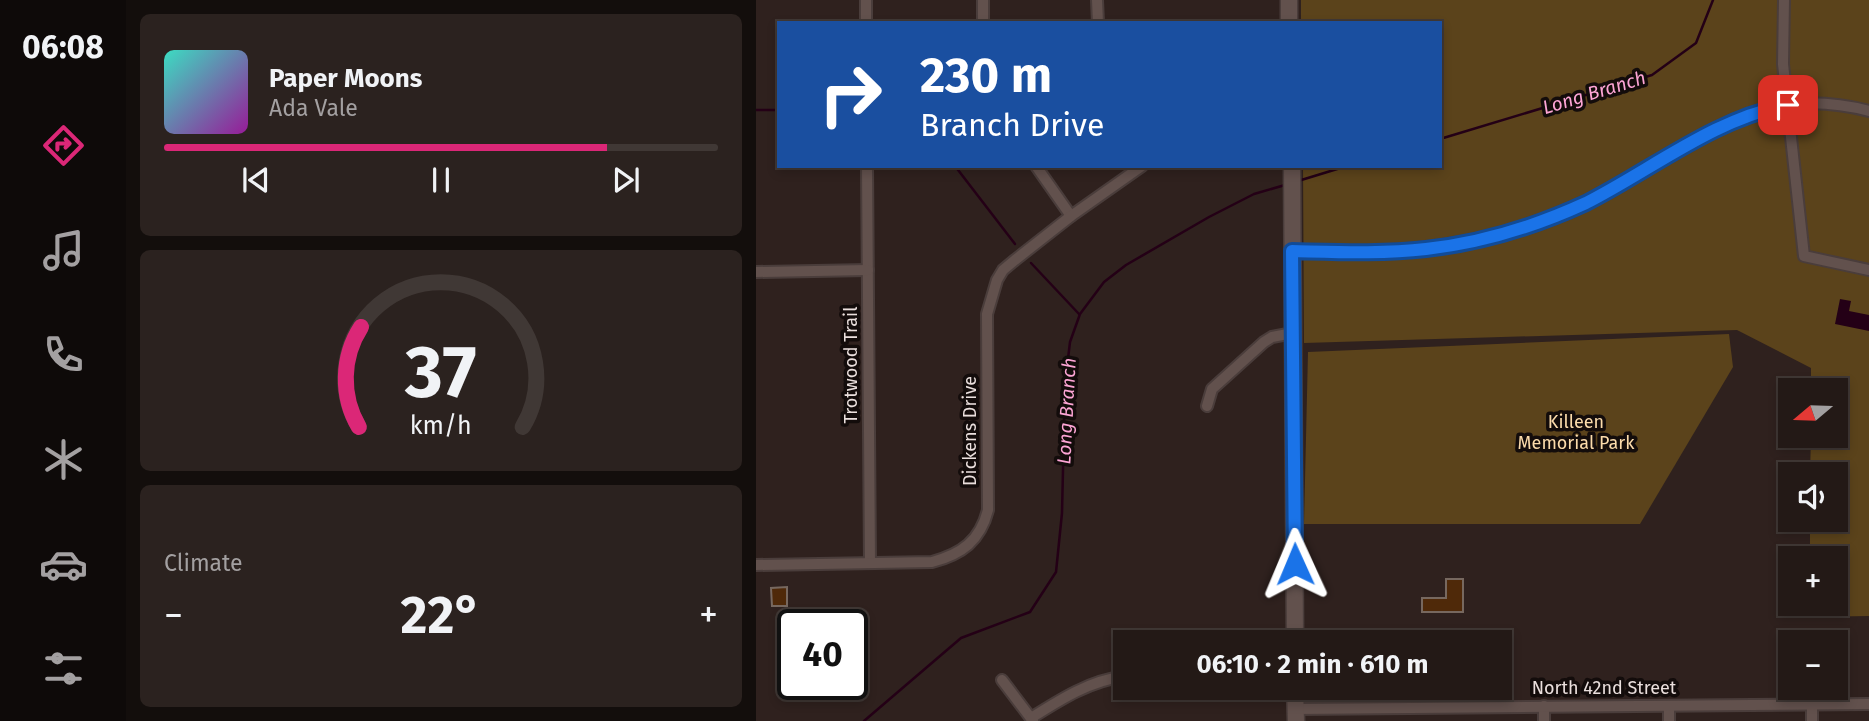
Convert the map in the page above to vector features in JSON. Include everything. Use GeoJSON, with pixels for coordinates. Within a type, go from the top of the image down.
{"type":"FeatureCollection","features":[{"type":"Feature","properties":{"kind":"street"},"geometry":{"type":"LineString","coordinates":[[866,0],[866,21]]}},
{"type":"Feature","properties":{"kind":"street"},"geometry":{"type":"LineString","coordinates":[[983,0],[984,21]]}},
{"type":"Feature","properties":{"kind":"street"},"geometry":{"type":"LineString","coordinates":[[1097,0],[1097,21]]}},
{"type":"Feature","properties":{"kind":"street"},"geometry":{"type":"LineString","coordinates":[[1289,0],[1289,21]]}},
{"type":"Feature","properties":{"kind":"street"},"geometry":{"type":"LineString","coordinates":[[1784,0],[1782,38],[1804,256],[1869,270]]}},
{"type":"Feature","properties":{"kind":"street"},"geometry":{"type":"LineString","coordinates":[[1292,251],[1403,251],[1455,245],[1552,218],[1586,203],[1742,117],[1788,105],[1833,104],[1869,111]]}},
{"type":"Feature","properties":{"kind":"street","name":"Trotwood Trail"},"geometry":{"type":"LineString","coordinates":[[867,168],[870,563]]}},
{"type":"Feature","properties":{"kind":"street"},"geometry":{"type":"LineString","coordinates":[[1037,168],[1072,216]]}},
{"type":"Feature","properties":{"kind":"street","name":"Dickens Drive"},"geometry":{"type":"LineString","coordinates":[[756,565],[932,562],[951,557],[968,547],[985,523],[988,510],[987,314],[990,298],[1003,270],[1139,168]]}},
{"type":"Feature","properties":{"kind":"street"},"geometry":{"type":"LineString","coordinates":[[1292,168],[1295,630]]}},
{"type":"Feature","properties":{"kind":"street"},"geometry":{"type":"LineString","coordinates":[[756,272],[868,271]]}},
{"type":"Feature","properties":{"kind":"street"},"geometry":{"type":"LineString","coordinates":[[1207,406],[1212,389],[1264,342],[1272,337],[1293,333]]}},
{"type":"Feature","properties":{"kind":"street"},"geometry":{"type":"LineString","coordinates":[[1002,680],[1032,720],[1077,690],[1113,679]]}},
{"type":"Feature","properties":{"kind":"street"},"geometry":{"type":"LineString","coordinates":[[1812,700],[1812,721]]}},
{"type":"Feature","properties":{"kind":"street","name":"North 42nd Street"},"geometry":{"type":"LineString","coordinates":[[1296,715],[1419,708],[1869,704]]}},
{"type":"Feature","properties":{"kind":"street"},"geometry":{"type":"LineString","coordinates":[[1544,706],[1544,721]]}},
{"type":"Feature","properties":{"kind":"street"},"geometry":{"type":"LineString","coordinates":[[1669,706],[1669,721]]}},
{"type":"Feature","properties":{"kind":"street"},"geometry":{"type":"LineString","coordinates":[[1419,708],[1420,721]]}},
{"type":"Feature","properties":{"kind":"green space"},"geometry":{"type":"Polygon","coordinates":[[[1301,0],[1869,0],[1869,616],[1809,617],[1848,616],[1848,546],[1810,546],[1810,532],[1848,532],[1848,462],[1810,462],[1811,448],[1848,448],[1848,378],[1811,378],[1811,368],[1737,330],[1304,343],[1303,168],[1442,168],[1442,21],[1301,21],[1301,0]]]}},
{"type":"Feature","properties":{"kind":"green space","name":"Killeen Memorial Park"},"geometry":{"type":"Polygon","coordinates":[[[1729,334],[1733,367],[1640,524],[1304,524],[1308,352],[1729,334]]]}},
{"type":"Feature","properties":{"kind":"shaded area"},"geometry":{"type":"Polygon","coordinates":[[[1840,299],[1851,301],[1849,311],[1869,315],[1869,331],[1835,324],[1840,299]]]}},
{"type":"Feature","properties":{"kind":"building"},"geometry":{"type":"Polygon","coordinates":[[[1446,579],[1463,579],[1463,612],[1422,612],[1422,598],[1446,598],[1446,579]]]}},
{"type":"Feature","properties":{"kind":"building"},"geometry":{"type":"Polygon","coordinates":[[[787,587],[787,606],[772,606],[771,588],[787,587]]]}},
{"type":"Feature","properties":{"kind":"waterway","name":"Long Branch"},"geometry":{"type":"LineString","coordinates":[[1442,138],[1652,75],[1696,43],[1713,0]]}},
{"type":"Feature","properties":{"kind":"waterway"},"geometry":{"type":"LineString","coordinates":[[756,110],[777,110]]}},
{"type":"Feature","properties":{"kind":"waterway"},"geometry":{"type":"LineString","coordinates":[[957,168],[1015,244]]}},
{"type":"Feature","properties":{"kind":"waterway","name":"Long Branch"},"geometry":{"type":"LineString","coordinates":[[1298,181],[1340,168]]}},
{"type":"Feature","properties":{"kind":"waterway","name":"Long Branch"},"geometry":{"type":"LineString","coordinates":[[864,721],[961,638],[1030,612],[1056,572],[1062,513],[1065,384],[1070,342],[1080,314],[1104,282],[1126,265],[1209,217],[1254,194],[1285,185]]}},
{"type":"Feature","properties":{"kind":"waterway"},"geometry":{"type":"LineString","coordinates":[[1031,263],[1079,314]]}},
{"type":"Feature","properties":{"kind":"route"},"geometry":{"type":"LineString","coordinates":[[1295,564],[1292,251],[1403,251],[1455,245],[1496,236],[1563,214],[1586,203],[1725,125],[1755,112],[1788,105]]}}]}
